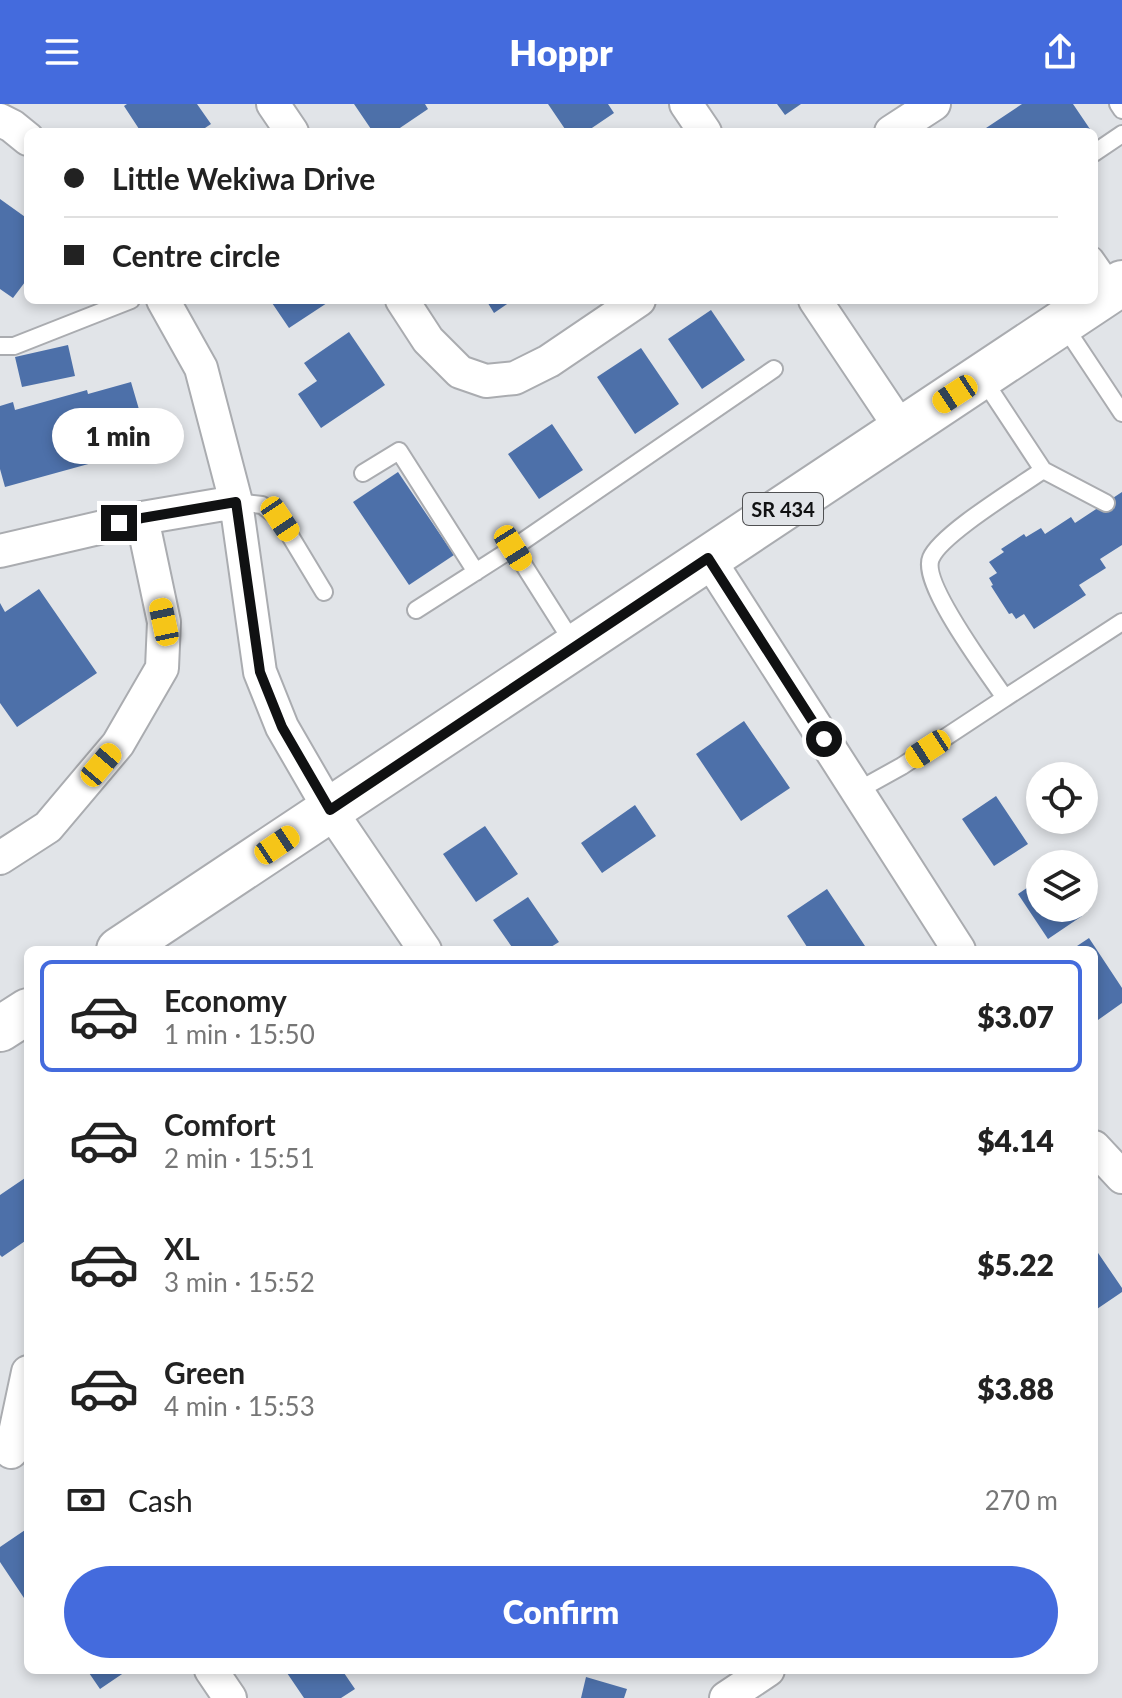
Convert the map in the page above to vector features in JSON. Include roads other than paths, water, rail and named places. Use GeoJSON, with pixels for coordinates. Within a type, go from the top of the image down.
{"type":"FeatureCollection","features":[{"type":"Feature","properties":{"kind":"main road","name":"SR 434"},"geometry":{"type":"LineString","coordinates":[[125,946],[982,377],[1062,323],[1082,304]]}},
{"type":"Feature","properties":{"kind":"main road"},"geometry":{"type":"LineString","coordinates":[[0,1029],[24,1014]]}},
{"type":"Feature","properties":{"kind":"street"},"geometry":{"type":"LineString","coordinates":[[273,104],[289,128]]}},
{"type":"Feature","properties":{"kind":"street"},"geometry":{"type":"LineString","coordinates":[[686,104],[702,128]]}},
{"type":"Feature","properties":{"kind":"street"},"geometry":{"type":"LineString","coordinates":[[897,128],[934,104]]}},
{"type":"Feature","properties":{"kind":"street"},"geometry":{"type":"LineString","coordinates":[[0,120],[24,136]]}},
{"type":"Feature","properties":{"kind":"street"},"geometry":{"type":"LineString","coordinates":[[165,304],[201,368],[236,502],[260,672],[282,727],[330,810],[422,946]]}},
{"type":"Feature","properties":{"kind":"street"},"geometry":{"type":"LineString","coordinates":[[405,304],[428,340],[460,372],[486,381],[515,378],[549,361],[633,304]]}},
{"type":"Feature","properties":{"kind":"street"},"geometry":{"type":"LineString","coordinates":[[818,304],[902,430]]}},
{"type":"Feature","properties":{"kind":"street"},"geometry":{"type":"LineString","coordinates":[[0,551],[142,518],[236,502]]}},
{"type":"Feature","properties":{"kind":"street"},"geometry":{"type":"LineString","coordinates":[[0,858],[48,827],[118,744],[162,668],[164,622],[142,518]]}},
{"type":"Feature","properties":{"kind":"street"},"geometry":{"type":"LineString","coordinates":[[708,558],[956,946]]}},
{"type":"Feature","properties":{"kind":"street"},"geometry":{"type":"LineString","coordinates":[[1098,1151],[1122,1177]]}},
{"type":"Feature","properties":{"kind":"street"},"geometry":{"type":"LineString","coordinates":[[13,1453],[24,1394]]}},
{"type":"Feature","properties":{"kind":"street"},"geometry":{"type":"LineString","coordinates":[[214,1674],[230,1698]]}},
{"type":"Feature","properties":{"kind":"street"},"geometry":{"type":"LineString","coordinates":[[726,1698],[762,1674]]}},
{"type":"Feature","properties":{"kind":"lane"},"geometry":{"type":"LineString","coordinates":[[1118,104],[1122,110]]}},
{"type":"Feature","properties":{"kind":"lane"},"geometry":{"type":"LineString","coordinates":[[1098,150],[1122,134]]}},
{"type":"Feature","properties":{"kind":"lane"},"geometry":{"type":"LineString","coordinates":[[0,346],[14,346],[121,304]]}},
{"type":"Feature","properties":{"kind":"lane"},"geometry":{"type":"LineString","coordinates":[[1062,323],[1122,413]]}},
{"type":"Feature","properties":{"kind":"lane"},"geometry":{"type":"LineString","coordinates":[[416,610],[513,548],[774,369]]}},
{"type":"Feature","properties":{"kind":"lane"},"geometry":{"type":"LineString","coordinates":[[982,377],[1043,470],[1106,503]]}},
{"type":"Feature","properties":{"kind":"lane"},"geometry":{"type":"LineString","coordinates":[[363,473],[399,451],[476,572]]}},
{"type":"Feature","properties":{"kind":"lane"},"geometry":{"type":"LineString","coordinates":[[1005,698],[944,606],[929,567],[931,556],[965,524],[1043,470]]}},
{"type":"Feature","properties":{"kind":"lane"},"geometry":{"type":"LineString","coordinates":[[236,502],[262,505],[280,519],[324,592]]}},
{"type":"Feature","properties":{"kind":"lane"},"geometry":{"type":"LineString","coordinates":[[513,548],[576,647]]}},
{"type":"Feature","properties":{"kind":"lane"},"geometry":{"type":"LineString","coordinates":[[857,791],[902,766],[1122,622]]}}]}
